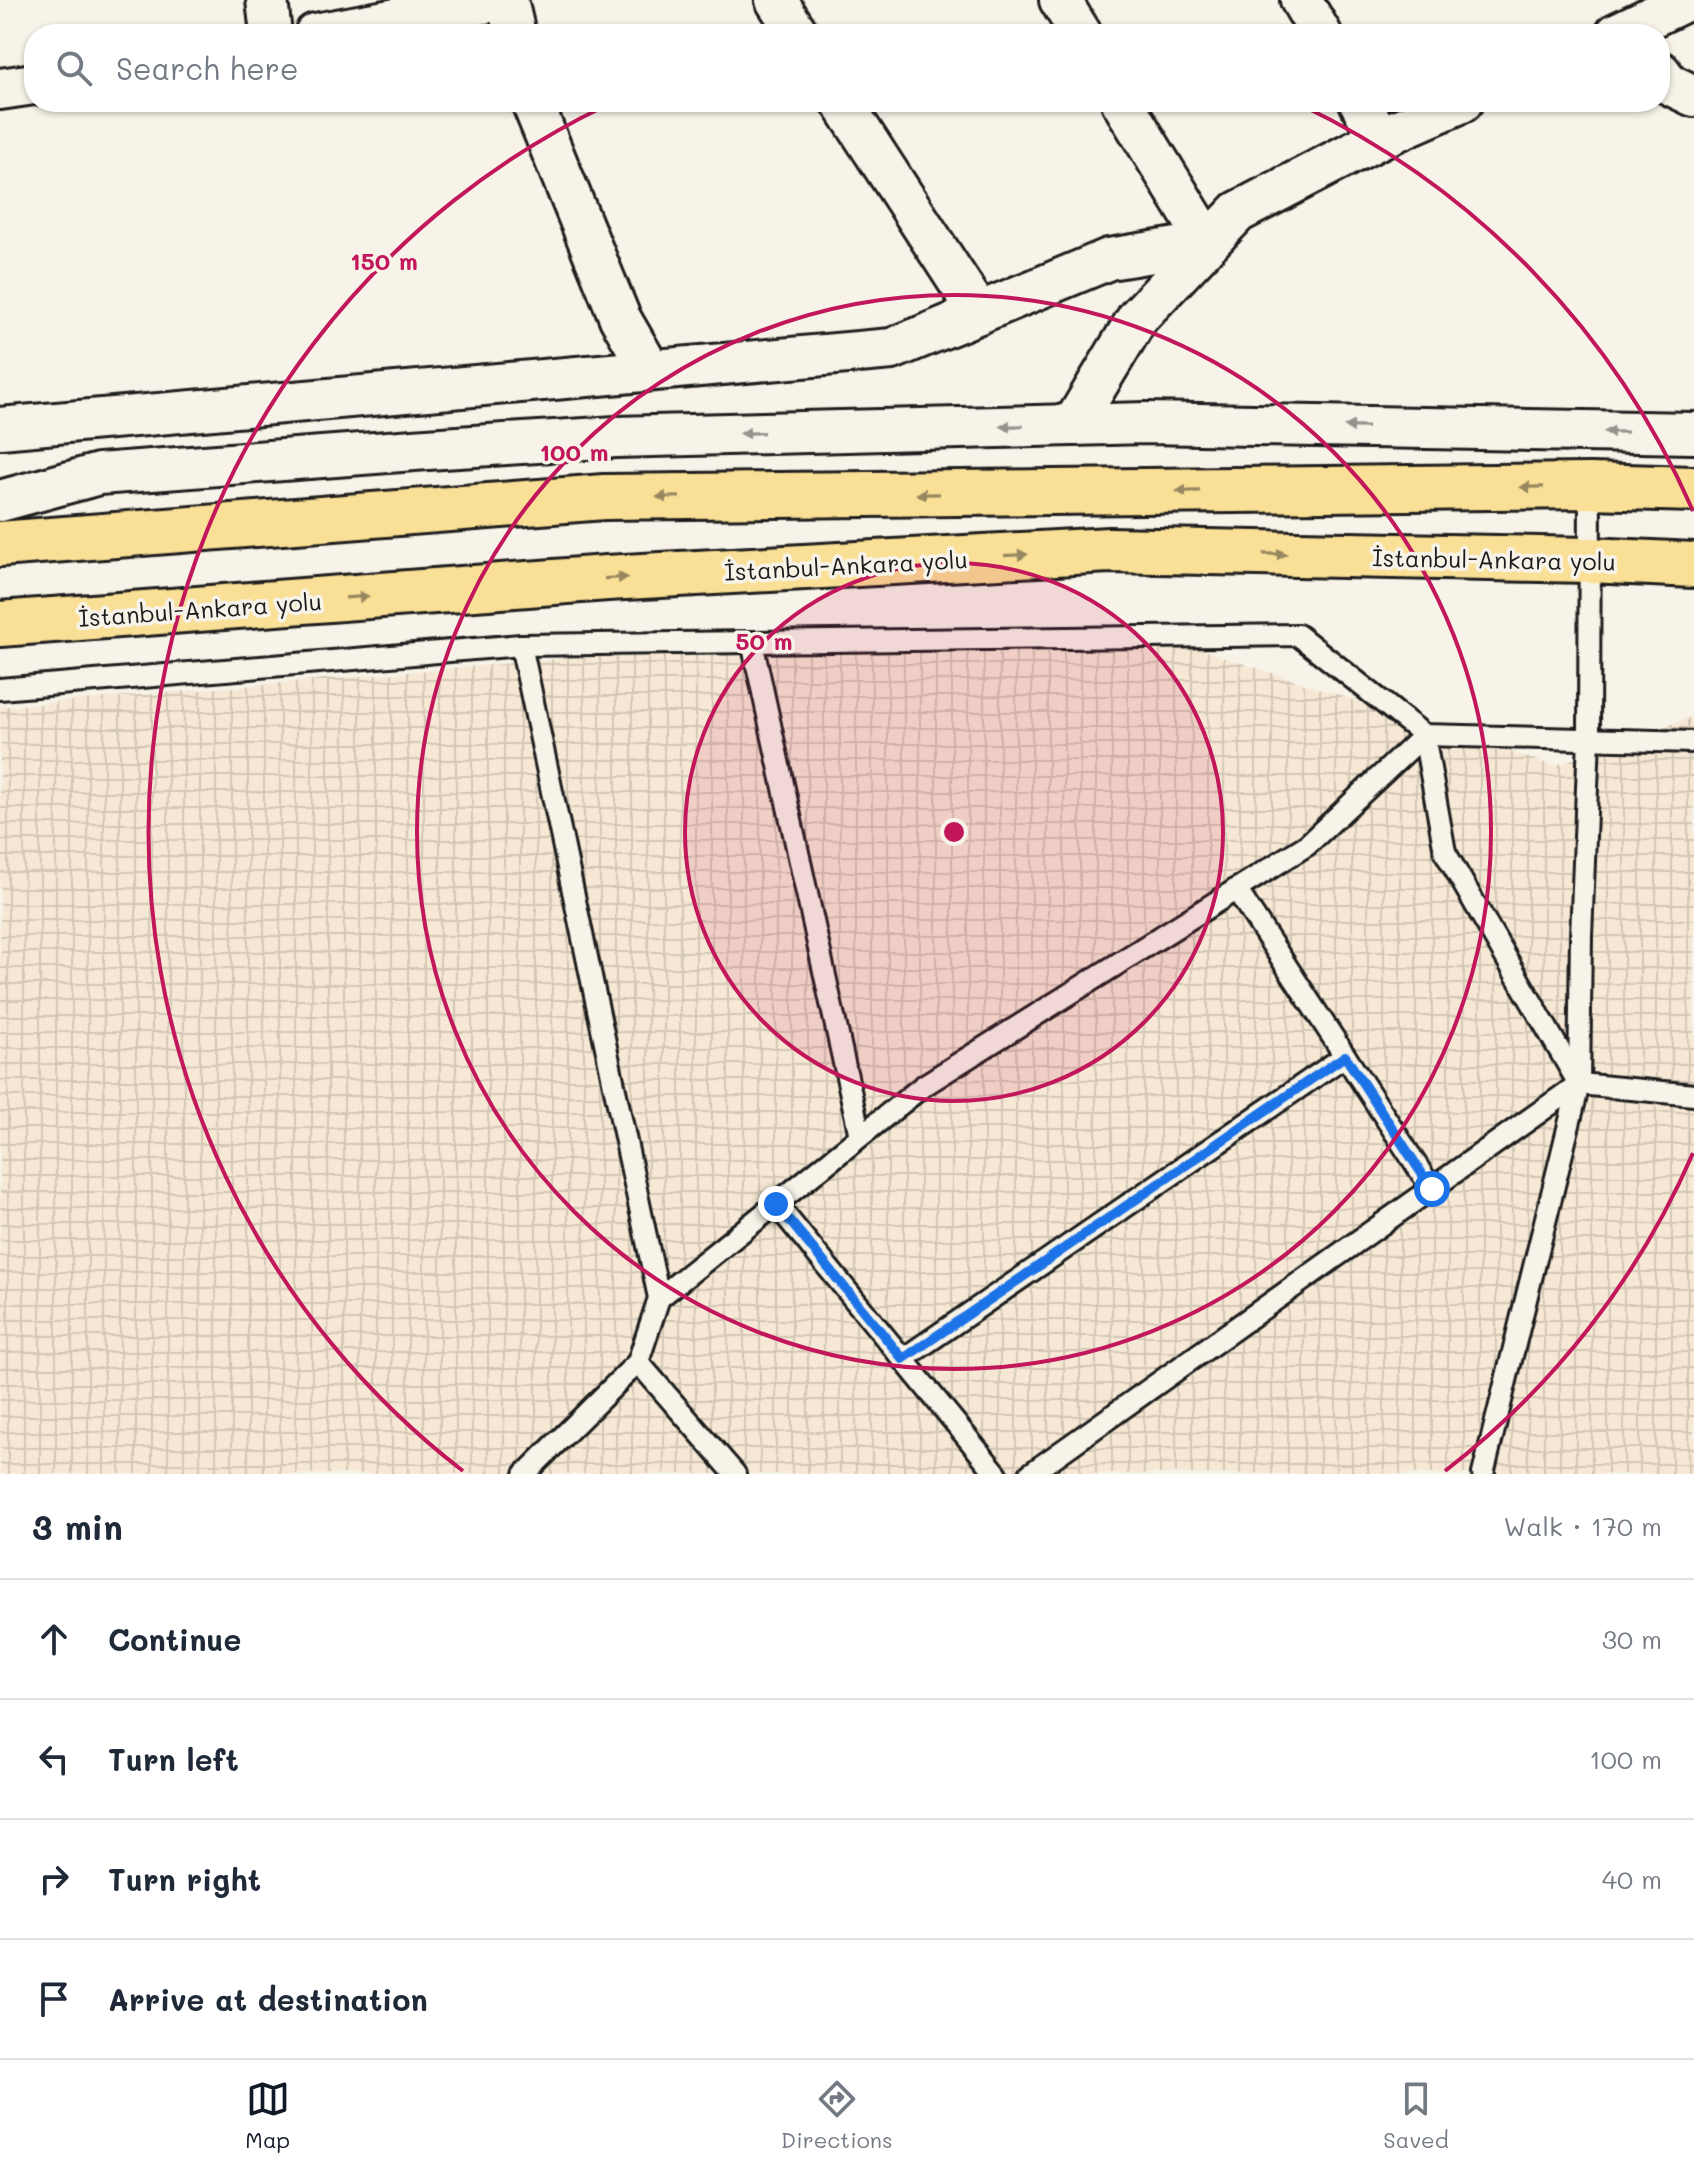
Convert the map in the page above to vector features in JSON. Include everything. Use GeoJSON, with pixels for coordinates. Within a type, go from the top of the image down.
{"type":"FeatureCollection","features":[{"type":"Feature","properties":{"kind":"highway"},"geometry":{"type":"LineString","coordinates":[[0,544],[604,497],[1590,486],[1694,489]]}},
{"type":"Feature","properties":{"kind":"highway","name":"İstanbul-Ankara yolu"},"geometry":{"type":"LineString","coordinates":[[0,624],[607,578],[1109,550],[1694,565]]}},
{"type":"Feature","properties":{"kind":"street"},"geometry":{"type":"LineString","coordinates":[[267,0],[270,24]]}},
{"type":"Feature","properties":{"kind":"street"},"geometry":{"type":"LineString","coordinates":[[369,24],[500,0]]}},
{"type":"Feature","properties":{"kind":"street"},"geometry":{"type":"LineString","coordinates":[[507,0],[513,24]]}},
{"type":"Feature","properties":{"kind":"street"},"geometry":{"type":"LineString","coordinates":[[776,0],[792,24]]}},
{"type":"Feature","properties":{"kind":"street"},"geometry":{"type":"LineString","coordinates":[[1060,0],[1075,24]]}},
{"type":"Feature","properties":{"kind":"street"},"geometry":{"type":"LineString","coordinates":[[1301,0],[1315,24]]}},
{"type":"Feature","properties":{"kind":"street"},"geometry":{"type":"LineString","coordinates":[[1623,24],[1687,0]]}},
{"type":"Feature","properties":{"kind":"street"},"geometry":{"type":"LineString","coordinates":[[1670,84],[1694,96]]}},
{"type":"Feature","properties":{"kind":"street"},"geometry":{"type":"LineString","coordinates":[[0,89],[24,85]]}},
{"type":"Feature","properties":{"kind":"street"},"geometry":{"type":"LineString","coordinates":[[536,112],[620,318],[650,370]]}},
{"type":"Feature","properties":{"kind":"street"},"geometry":{"type":"LineString","coordinates":[[848,112],[979,313]]}},
{"type":"Feature","properties":{"kind":"street"},"geometry":{"type":"LineString","coordinates":[[1128,112],[1208,243]]}},
{"type":"Feature","properties":{"kind":"street"},"geometry":{"type":"LineString","coordinates":[[1366,112],[1380,138]]}},
{"type":"Feature","properties":{"kind":"street"},"geometry":{"type":"LineString","coordinates":[[1073,425],[1138,317],[1238,212],[1380,138],[1439,112]]}},
{"type":"Feature","properties":{"kind":"street"},"geometry":{"type":"LineString","coordinates":[[0,428],[892,349],[1109,259],[1208,243]]}},
{"type":"Feature","properties":{"kind":"street"},"geometry":{"type":"LineString","coordinates":[[0,501],[99,474],[616,437],[1146,423],[1694,433]]}},
{"type":"Feature","properties":{"kind":"lane"},"geometry":{"type":"LineString","coordinates":[[1483,1474],[1579,1084],[1589,738],[1590,486]]}},
{"type":"Feature","properties":{"kind":"lane"},"geometry":{"type":"LineString","coordinates":[[0,689],[521,645],[1298,635],[1424,735],[1694,742]]}},
{"type":"Feature","properties":{"kind":"lane"},"geometry":{"type":"LineString","coordinates":[[752,642],[860,1136]]}},
{"type":"Feature","properties":{"kind":"lane"},"geometry":{"type":"LineString","coordinates":[[521,645],[659,1298],[638,1362],[525,1474]]}},
{"type":"Feature","properties":{"kind":"lane"},"geometry":{"type":"LineString","coordinates":[[659,1298],[923,1086],[1307,845],[1424,735]]}},
{"type":"Feature","properties":{"kind":"lane"},"geometry":{"type":"LineString","coordinates":[[1424,735],[1445,852],[1579,1084]]}},
{"type":"Feature","properties":{"kind":"lane"},"geometry":{"type":"LineString","coordinates":[[1236,889],[1432,1189]]}},
{"type":"Feature","properties":{"kind":"lane"},"geometry":{"type":"LineString","coordinates":[[903,1359],[1345,1056]]}},
{"type":"Feature","properties":{"kind":"lane"},"geometry":{"type":"LineString","coordinates":[[1030,1474],[1579,1084],[1694,1095]]}},
{"type":"Feature","properties":{"kind":"lane"},"geometry":{"type":"LineString","coordinates":[[776,1204],[997,1474]]}},
{"type":"Feature","properties":{"kind":"lane"},"geometry":{"type":"LineString","coordinates":[[638,1362],[735,1474]]}},
{"type":"Feature","properties":{"kind":"shaded area"},"geometry":{"type":"Polygon","coordinates":[[[1166,638],[1554,766],[1694,716],[1694,1474],[0,1474],[0,707],[571,658],[1166,638]]]}},
{"type":"Feature","properties":{"kind":"route"},"geometry":{"type":"LineString","coordinates":[[776,1204],[903,1359],[1345,1056],[1432,1189]]}}]}
